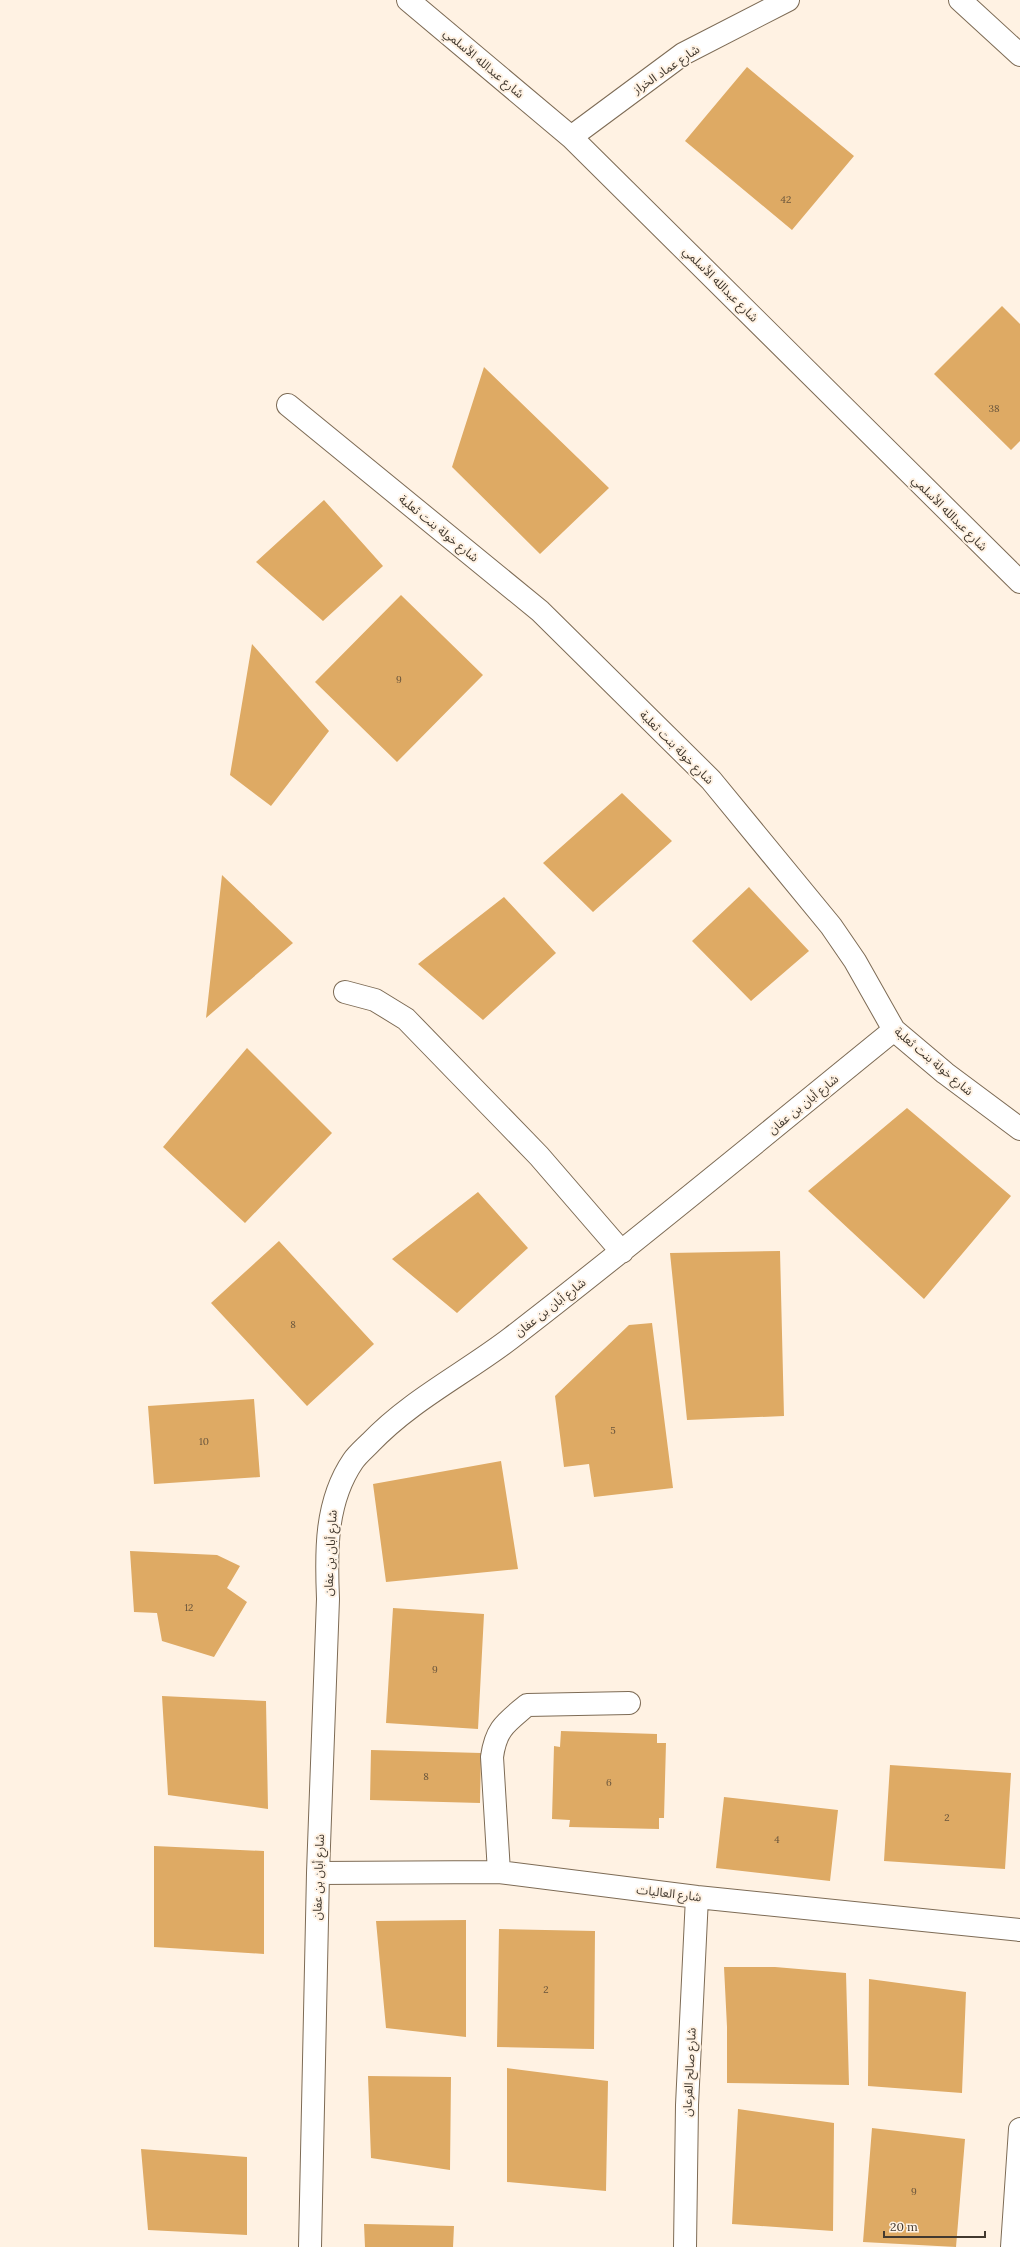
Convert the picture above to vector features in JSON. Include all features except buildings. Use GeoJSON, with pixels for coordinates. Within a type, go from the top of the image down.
{"type":"FeatureCollection","features":[{"type":"Feature","properties":{"kind":"street","name":"شارع عبدالله الأسلمي"},"geometry":{"type":"LineString","coordinates":[[408,0],[571,136],[1020,582]]}},
{"type":"Feature","properties":{"kind":"street","name":"شارع عماد الخراز"},"geometry":{"type":"LineString","coordinates":[[571,136],[684,54],[788,0]]}},
{"type":"Feature","properties":{"kind":"street"},"geometry":{"type":"LineString","coordinates":[[960,0],[1020,55]]}},
{"type":"Feature","properties":{"kind":"street","name":"شارع خولة بنت ثعلبة"},"geometry":{"type":"LineString","coordinates":[[288,405],[540,611],[712,780],[831,926],[855,961],[894,1030],[945,1073],[1020,1129]]}},
{"type":"Feature","properties":{"kind":"street"},"geometry":{"type":"LineString","coordinates":[[344,992],[375,1000],[406,1019],[540,1156],[622,1252]]}},
{"type":"Feature","properties":{"kind":"street","name":"شارع أبان بن عفان"},"geometry":{"type":"LineString","coordinates":[[310,2247],[318,1873],[328,1599],[327,1568],[330,1513],[336,1492],[353,1460],[380,1432],[414,1404],[506,1342],[622,1252],[894,1030]]}},
{"type":"Feature","properties":{"kind":"street"},"geometry":{"type":"LineString","coordinates":[[499,1872],[492,1757],[494,1739],[502,1727],[527,1705],[629,1703]]}},
{"type":"Feature","properties":{"kind":"street","name":"شارع العاليات"},"geometry":{"type":"LineString","coordinates":[[318,1873],[499,1872],[697,1897],[1020,1930]]}},
{"type":"Feature","properties":{"kind":"street","name":"شارع صالح القرعان"},"geometry":{"type":"LineString","coordinates":[[685,2247],[687,2105],[697,1897]]}},
{"type":"Feature","properties":{"kind":"street"},"geometry":{"type":"LineString","coordinates":[[1012,2247],[1020,2129]]}}]}
